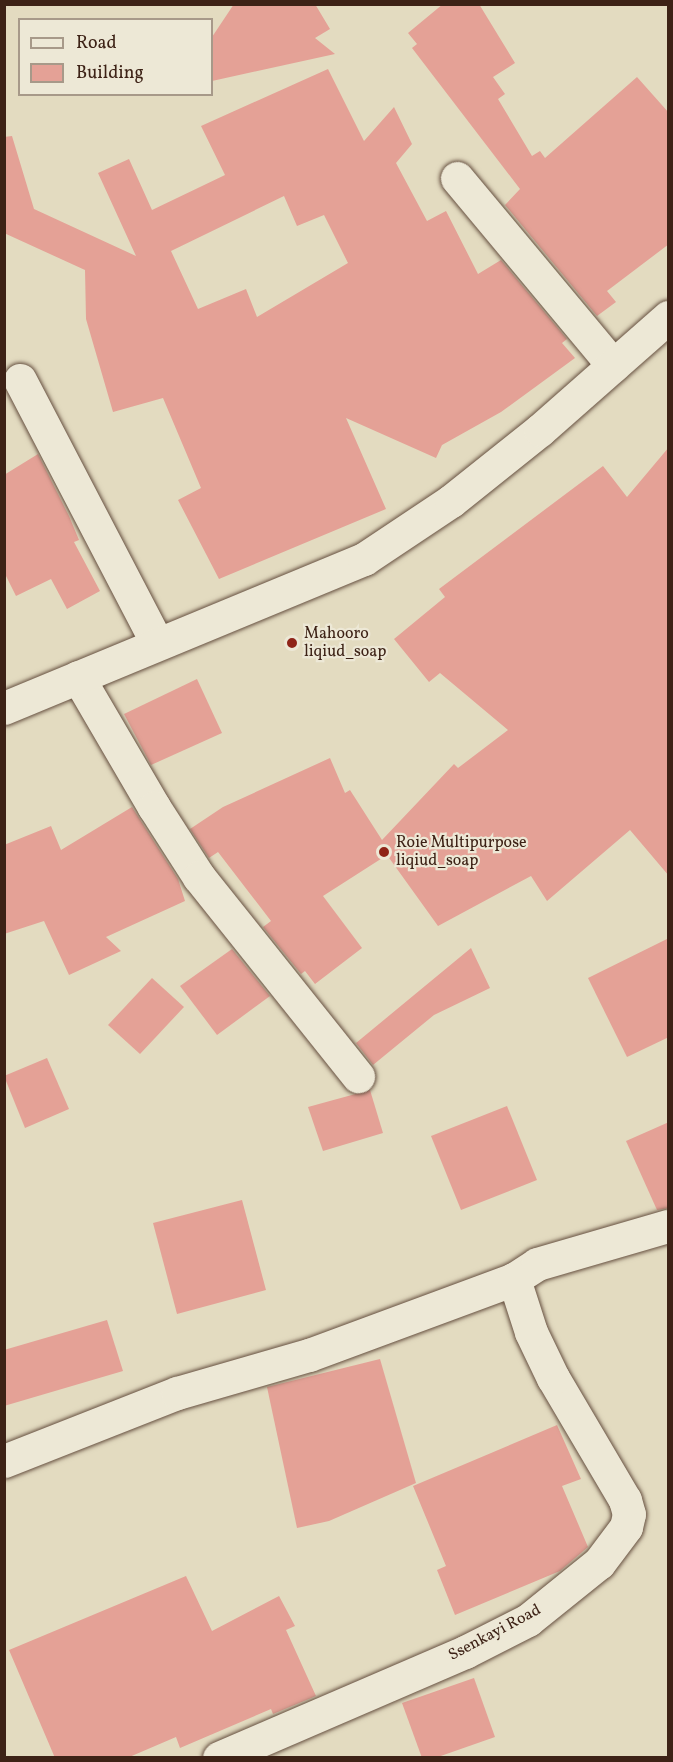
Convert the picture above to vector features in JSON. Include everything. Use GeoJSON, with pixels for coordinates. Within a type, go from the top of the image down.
{"type":"FeatureCollection","features":[{"type":"Feature","properties":{"kind":"street"},"geometry":{"type":"LineString","coordinates":[[457,178],[613,365]]}},
{"type":"Feature","properties":{"kind":"street"},"geometry":{"type":"LineString","coordinates":[[4,708],[364,559],[451,501],[669,317]]}},
{"type":"Feature","properties":{"kind":"street"},"geometry":{"type":"LineString","coordinates":[[20,381],[157,643]]}},
{"type":"Feature","properties":{"kind":"street"},"geometry":{"type":"LineString","coordinates":[[78,677],[154,807],[199,877],[357,1076]]}},
{"type":"Feature","properties":{"kind":"street"},"geometry":{"type":"LineString","coordinates":[[4,1461],[177,1394],[309,1355],[514,1279],[537,1264],[669,1226]]}},
{"type":"Feature","properties":{"kind":"street","name":"Ssenkayi Road"},"geometry":{"type":"LineString","coordinates":[[219,1758],[465,1652],[528,1620],[599,1563],[626,1527],[629,1514],[625,1500],[553,1378],[531,1332],[514,1279]]}},
{"type":"Feature","properties":{"kind":"building"},"geometry":{"type":"Polygon","coordinates":[[[234,4],[315,4],[330,29],[315,38],[335,54],[213,81],[213,36],[234,4]]]}},
{"type":"Feature","properties":{"kind":"building"},"geometry":{"type":"Polygon","coordinates":[[[443,4],[479,4],[515,63],[493,77],[505,94],[498,99],[532,156],[540,151],[545,158],[637,77],[669,113],[669,244],[607,291],[616,302],[597,316],[505,205],[520,189],[412,48],[417,44],[408,33],[443,4]]]}},
{"type":"Feature","properties":{"kind":"building"},"geometry":{"type":"Polygon","coordinates":[[[328,69],[364,141],[394,107],[412,144],[396,163],[427,221],[446,211],[478,274],[501,260],[567,339],[562,343],[575,358],[501,412],[442,445],[436,458],[346,418],[386,509],[219,579],[178,500],[201,488],[163,398],[113,412],[86,319],[85,270],[4,233],[4,137],[12,136],[34,209],[136,256],[98,173],[129,159],[152,210],[225,175],[201,126],[328,69]],[[284,196],[171,251],[198,309],[246,289],[257,317],[348,263],[324,215],[297,226],[284,196]]]}},
{"type":"Feature","properties":{"kind":"building"},"geometry":{"type":"Polygon","coordinates":[[[669,447],[669,876],[630,830],[547,901],[531,876],[438,926],[387,855],[323,896],[362,948],[315,984],[305,971],[301,974],[263,927],[271,921],[218,852],[209,858],[190,829],[223,807],[330,758],[345,793],[350,790],[382,840],[454,764],[458,768],[508,730],[440,673],[429,682],[394,639],[445,597],[439,589],[603,466],[627,497],[669,447]]]}},
{"type":"Feature","properties":{"kind":"building"},"geometry":{"type":"Polygon","coordinates":[[[38,454],[79,540],[74,542],[100,591],[67,609],[51,579],[16,596],[4,572],[4,475],[38,454]]]}},
{"type":"Feature","properties":{"kind":"building"},"geometry":{"type":"Polygon","coordinates":[[[197,679],[222,733],[151,765],[124,714],[197,679]]]}},
{"type":"Feature","properties":{"kind":"building"},"geometry":{"type":"Polygon","coordinates":[[[132,807],[178,879],[185,901],[106,937],[121,951],[69,975],[44,921],[4,934],[4,845],[51,826],[61,850],[132,807]]]}},
{"type":"Feature","properties":{"kind":"building"},"geometry":{"type":"Polygon","coordinates":[[[669,938],[669,1037],[627,1057],[588,978],[669,938]]]}},
{"type":"Feature","properties":{"kind":"building"},"geometry":{"type":"Polygon","coordinates":[[[471,948],[490,988],[434,1015],[373,1065],[356,1043],[471,948]]]}},
{"type":"Feature","properties":{"kind":"building"},"geometry":{"type":"Polygon","coordinates":[[[232,949],[270,996],[217,1035],[180,986],[232,949]]]}},
{"type":"Feature","properties":{"kind":"building"},"geometry":{"type":"Polygon","coordinates":[[[152,978],[184,1007],[140,1054],[108,1025],[152,978]]]}},
{"type":"Feature","properties":{"kind":"building"},"geometry":{"type":"Polygon","coordinates":[[[47,1058],[69,1109],[25,1128],[4,1076],[47,1058]]]}},
{"type":"Feature","properties":{"kind":"building"},"geometry":{"type":"Polygon","coordinates":[[[370,1090],[383,1133],[323,1151],[308,1107],[370,1090]]]}},
{"type":"Feature","properties":{"kind":"building"},"geometry":{"type":"Polygon","coordinates":[[[507,1106],[537,1180],[461,1210],[431,1136],[507,1106]]]}},
{"type":"Feature","properties":{"kind":"building"},"geometry":{"type":"Polygon","coordinates":[[[669,1122],[669,1208],[657,1210],[626,1141],[669,1122]]]}},
{"type":"Feature","properties":{"kind":"building"},"geometry":{"type":"Polygon","coordinates":[[[242,1200],[266,1290],[177,1314],[153,1223],[242,1200]]]}},
{"type":"Feature","properties":{"kind":"building"},"geometry":{"type":"Polygon","coordinates":[[[107,1320],[123,1371],[4,1406],[4,1350],[107,1320]]]}},
{"type":"Feature","properties":{"kind":"building"},"geometry":{"type":"Polygon","coordinates":[[[380,1359],[416,1483],[329,1521],[297,1528],[267,1387],[380,1359]]]}},
{"type":"Feature","properties":{"kind":"building"},"geometry":{"type":"Polygon","coordinates":[[[557,1425],[581,1479],[562,1486],[588,1547],[560,1571],[455,1615],[437,1570],[446,1566],[413,1486],[557,1425]]]}},
{"type":"Feature","properties":{"kind":"building"},"geometry":{"type":"Polygon","coordinates":[[[186,1576],[212,1631],[279,1596],[295,1626],[286,1630],[316,1696],[273,1714],[271,1709],[180,1748],[176,1737],[127,1758],[55,1758],[9,1650],[186,1576]]]}},
{"type":"Feature","properties":{"kind":"building"},"geometry":{"type":"Polygon","coordinates":[[[474,1678],[495,1737],[435,1758],[422,1758],[402,1703],[474,1678]]]}},
{"type":"Feature","properties":{"kind":"place","name":"Mahooro liqiud_soap"},"geometry":{"type":"Point","coordinates":[292,643]}},
{"type":"Feature","properties":{"kind":"place","name":"Roie Multipurpose liqiud_soap"},"geometry":{"type":"Point","coordinates":[384,852]}}]}
